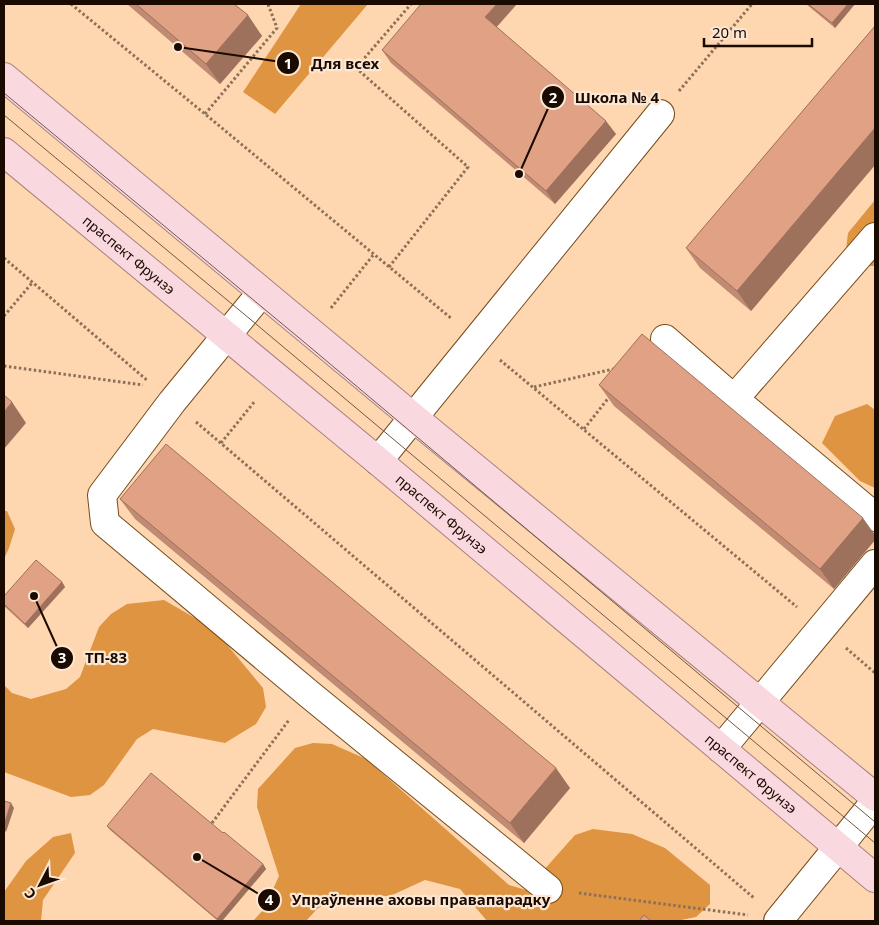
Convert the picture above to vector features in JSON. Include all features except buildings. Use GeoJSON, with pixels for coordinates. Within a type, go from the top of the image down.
{"type":"FeatureCollection","features":[{"type":"Feature","properties":{"kind":"main road"},"geometry":{"type":"LineString","coordinates":[[4,77],[414,418],[875,797]]}},
{"type":"Feature","properties":{"kind":"main road","name":"праспект Фрунзэ"},"geometry":{"type":"LineString","coordinates":[[4,152],[378,460],[875,878]]}},
{"type":"Feature","properties":{"kind":"lane"},"geometry":{"type":"LineString","coordinates":[[378,460],[660,114]]}},
{"type":"Feature","properties":{"kind":"lane"},"geometry":{"type":"LineString","coordinates":[[734,399],[875,237]]}},
{"type":"Feature","properties":{"kind":"lane"},"geometry":{"type":"LineString","coordinates":[[262,292],[172,402],[102,495],[105,522],[309,694],[548,889]]}},
{"type":"Feature","properties":{"kind":"lane"},"geometry":{"type":"LineString","coordinates":[[664,339],[875,517]]}},
{"type":"Feature","properties":{"kind":"lane"},"geometry":{"type":"LineString","coordinates":[[721,749],[875,564]]}},
{"type":"Feature","properties":{"kind":"lane"},"geometry":{"type":"LineString","coordinates":[[779,920],[875,802]]}},
{"type":"Feature","properties":{"kind":"path"},"geometry":{"type":"LineString","coordinates":[[206,114],[276,28],[268,4]]}},
{"type":"Feature","properties":{"kind":"path"},"geometry":{"type":"LineString","coordinates":[[389,267],[468,167],[356,68],[411,4]]}},
{"type":"Feature","properties":{"kind":"path"},"geometry":{"type":"LineString","coordinates":[[660,114],[752,4]]}},
{"type":"Feature","properties":{"kind":"path"},"geometry":{"type":"LineString","coordinates":[[328,313],[374,254]]}},
{"type":"Feature","properties":{"kind":"path"},"geometry":{"type":"LineString","coordinates":[[4,258],[154,386],[4,366]]}},
{"type":"Feature","properties":{"kind":"path"},"geometry":{"type":"LineString","coordinates":[[4,316],[32,282]]}},
{"type":"Feature","properties":{"kind":"path"},"geometry":{"type":"LineString","coordinates":[[533,387],[626,366]]}},
{"type":"Feature","properties":{"kind":"path"},"geometry":{"type":"LineString","coordinates":[[584,429],[612,393]]}},
{"type":"Feature","properties":{"kind":"path"},"geometry":{"type":"LineString","coordinates":[[221,443],[255,401]]}},
{"type":"Feature","properties":{"kind":"path"},"geometry":{"type":"LineString","coordinates":[[172,402],[779,920]]}},
{"type":"Feature","properties":{"kind":"path"},"geometry":{"type":"LineString","coordinates":[[205,833],[309,694]]}},
{"type":"Feature","properties":{"kind":"path"},"geometry":{"type":"LineString","coordinates":[[548,889],[779,920]]}},
{"type":"Feature","properties":{"kind":"shaded area"},"geometry":{"type":"Polygon","coordinates":[[[301,4],[368,4],[275,114],[243,92],[301,4]]]}},
{"type":"Feature","properties":{"kind":"shaded area"},"geometry":{"type":"Polygon","coordinates":[[[875,200],[875,266],[867,266],[846,250],[848,233],[875,200]]]}},
{"type":"Feature","properties":{"kind":"shaded area"},"geometry":{"type":"Polygon","coordinates":[[[867,404],[875,410],[875,488],[860,481],[822,443],[835,416],[867,404]]]}},
{"type":"Feature","properties":{"kind":"shaded area"},"geometry":{"type":"Polygon","coordinates":[[[4,511],[7,511],[15,529],[4,559],[4,511]]]}},
{"type":"Feature","properties":{"kind":"shaded area"},"geometry":{"type":"Polygon","coordinates":[[[164,600],[214,629],[263,688],[266,707],[256,724],[225,743],[153,729],[137,739],[104,785],[90,795],[71,797],[4,772],[4,685],[12,693],[31,699],[66,689],[80,677],[99,627],[111,614],[127,604],[164,600]]]}},
{"type":"Feature","properties":{"kind":"shaded area"},"geometry":{"type":"Polygon","coordinates":[[[313,743],[332,744],[366,759],[509,885],[526,890],[575,835],[593,829],[632,834],[665,848],[710,885],[710,904],[696,917],[676,921],[487,921],[460,889],[425,880],[390,896],[353,896],[318,908],[306,921],[253,921],[264,909],[279,876],[257,807],[258,789],[295,748],[313,743]]]}},
{"type":"Feature","properties":{"kind":"shaded area"},"geometry":{"type":"Polygon","coordinates":[[[71,833],[75,853],[43,900],[41,921],[4,921],[4,892],[26,861],[53,837],[71,833]]]}},
{"type":"Feature","properties":{"kind":"tram line"},"geometry":{"type":"LineString","coordinates":[[4,93],[304,342],[875,822]]}},
{"type":"Feature","properties":{"kind":"tram line"},"geometry":{"type":"LineString","coordinates":[[4,115],[875,843]]}},
{"type":"Feature","properties":{"kind":"place","name":"Для всех"},"geometry":{"type":"Point","coordinates":[178,47]}},
{"type":"Feature","properties":{"kind":"place","name":"Школа № 4"},"geometry":{"type":"Point","coordinates":[519,174]}},
{"type":"Feature","properties":{"kind":"place","name":"ТП-83"},"geometry":{"type":"Point","coordinates":[34,596]}},
{"type":"Feature","properties":{"kind":"place","name":"Упраўленне аховы правапарадку"},"geometry":{"type":"Point","coordinates":[197,857]}}]}
